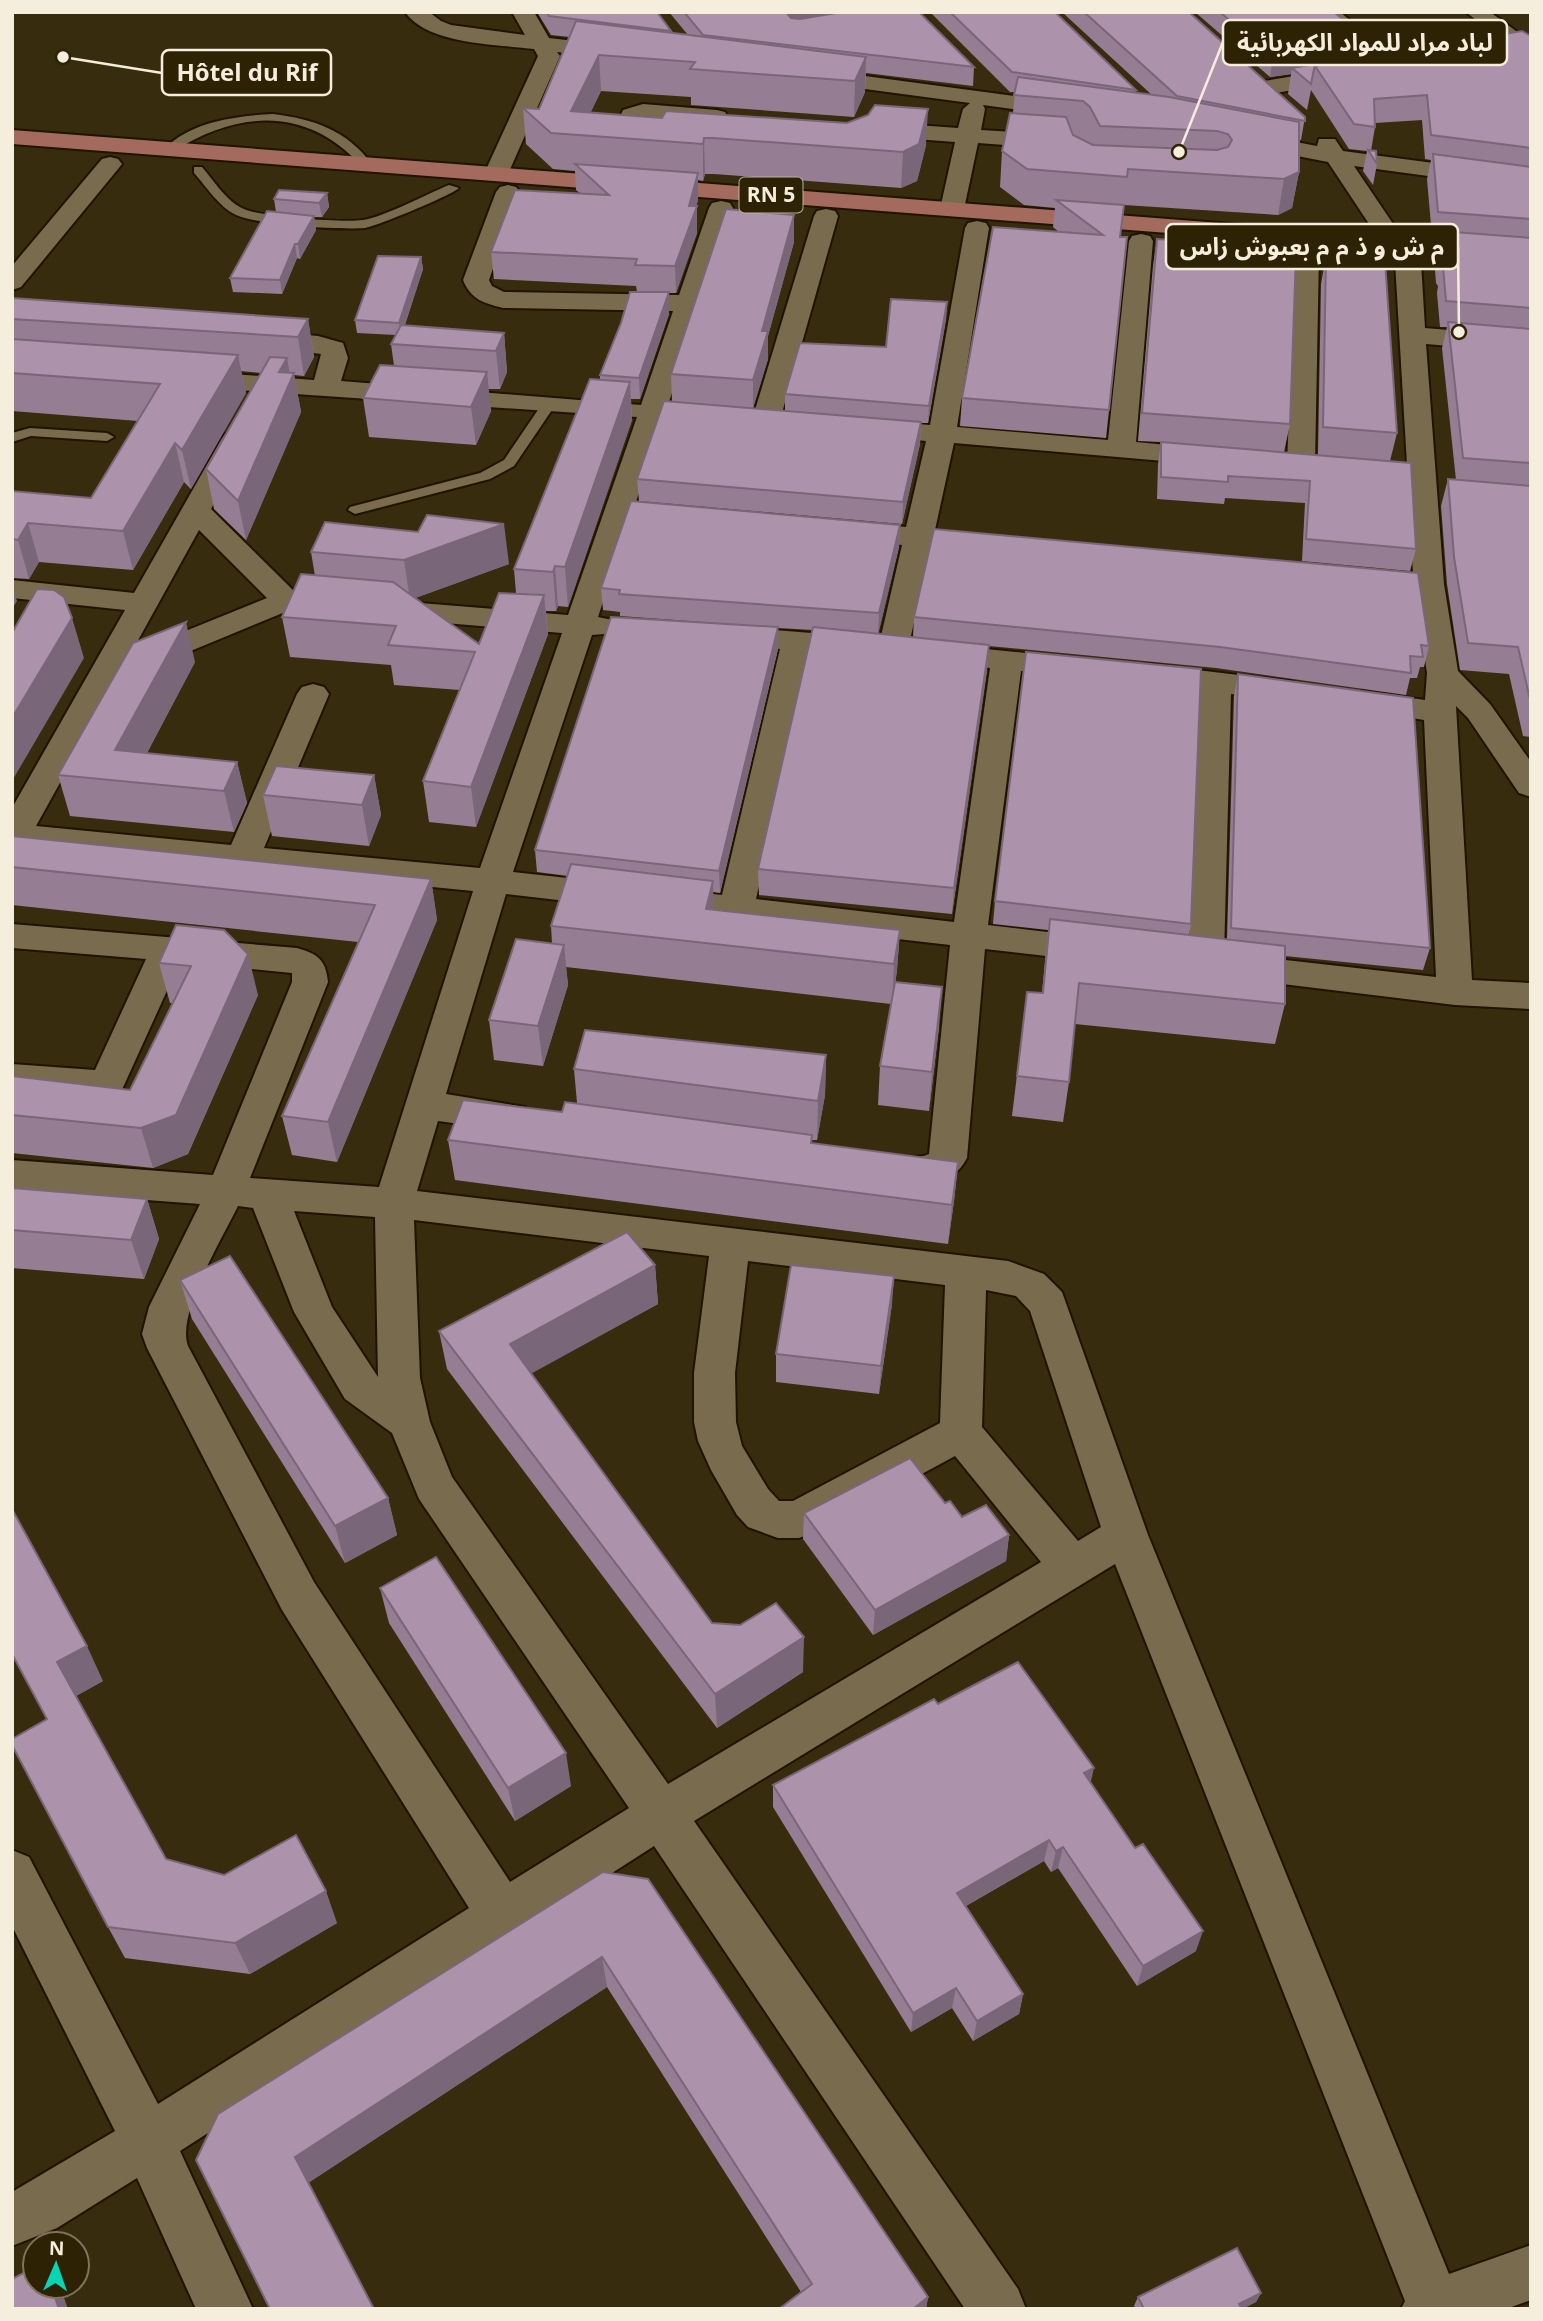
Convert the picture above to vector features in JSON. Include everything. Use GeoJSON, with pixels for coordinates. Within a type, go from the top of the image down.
{"type":"FeatureCollection","features":[{"type":"Feature","properties":{"kind":"main road","name":"RN 5"},"geometry":{"type":"LineString","coordinates":[[12,136],[366,164],[502,183],[721,208],[1307,254],[1531,254]]}},
{"type":"Feature","properties":{"kind":"main road","name":"RN 5"},"geometry":{"type":"LineString","coordinates":[[12,157],[453,188],[502,183],[951,209],[1401,253],[1531,272]]}},
{"type":"Feature","properties":{"kind":"street"},"geometry":{"type":"LineString","coordinates":[[415,12],[433,26],[448,31],[640,55]]}},
{"type":"Feature","properties":{"kind":"street"},"geometry":{"type":"LineString","coordinates":[[523,12],[549,56],[502,183],[476,280],[478,289],[485,295],[503,300],[688,304]]}},
{"type":"Feature","properties":{"kind":"street"},"geometry":{"type":"LineString","coordinates":[[1326,12],[1394,66]]}},
{"type":"Feature","properties":{"kind":"street"},"geometry":{"type":"LineString","coordinates":[[1476,12],[1527,47]]}},
{"type":"Feature","properties":{"kind":"street"},"geometry":{"type":"LineString","coordinates":[[1495,49],[1527,47]]}},
{"type":"Feature","properties":{"kind":"street"},"geometry":{"type":"LineString","coordinates":[[824,60],[840,80]]}},
{"type":"Feature","properties":{"kind":"street"},"geometry":{"type":"LineString","coordinates":[[1264,88],[1419,62]]}},
{"type":"Feature","properties":{"kind":"street"},"geometry":{"type":"LineString","coordinates":[[1245,71],[1283,105]]}},
{"type":"Feature","properties":{"kind":"street"},"geometry":{"type":"LineString","coordinates":[[787,73],[840,80],[980,88],[1002,100],[1084,111]]}},
{"type":"Feature","properties":{"kind":"street"},"geometry":{"type":"LineString","coordinates":[[951,209],[980,88]]}},
{"type":"Feature","properties":{"kind":"street"},"geometry":{"type":"LineString","coordinates":[[675,138],[634,135],[624,130],[631,115],[643,111],[735,118]]}},
{"type":"Feature","properties":{"kind":"street"},"geometry":{"type":"LineString","coordinates":[[1311,130],[1330,146],[1401,253],[1432,487],[1429,584],[1443,673],[1440,712],[1455,992]]}},
{"type":"Feature","properties":{"kind":"street"},"geometry":{"type":"LineString","coordinates":[[859,133],[968,134],[1062,142],[1074,146],[1077,155]]}},
{"type":"Feature","properties":{"kind":"street"},"geometry":{"type":"LineString","coordinates":[[1231,136],[1337,157],[1531,183]]}},
{"type":"Feature","properties":{"kind":"street"},"geometry":{"type":"LineString","coordinates":[[12,282],[110,164]]}},
{"type":"Feature","properties":{"kind":"street"},"geometry":{"type":"LineString","coordinates":[[1475,175],[1531,167]]}},
{"type":"Feature","properties":{"kind":"street"},"geometry":{"type":"LineString","coordinates":[[721,208],[688,304],[665,412],[632,511],[581,625],[493,881],[394,1203],[399,1378],[409,1422],[434,1486],[998,2309]]}},
{"type":"Feature","properties":{"kind":"street"},"geometry":{"type":"LineString","coordinates":[[767,420],[826,216]]}},
{"type":"Feature","properties":{"kind":"street"},"geometry":{"type":"LineString","coordinates":[[893,649],[942,434],[977,228]]}},
{"type":"Feature","properties":{"kind":"street"},"geometry":{"type":"LineString","coordinates":[[1121,449],[1142,241]]}},
{"type":"Feature","properties":{"kind":"street"},"geometry":{"type":"LineString","coordinates":[[1307,254],[1323,467]]}},
{"type":"Feature","properties":{"kind":"street"},"geometry":{"type":"LineString","coordinates":[[1413,335],[1531,345]]}},
{"type":"Feature","properties":{"kind":"street"},"geometry":{"type":"LineString","coordinates":[[235,336],[318,344],[334,349],[335,358],[325,388]]}},
{"type":"Feature","properties":{"kind":"street"},"geometry":{"type":"LineString","coordinates":[[173,377],[256,403],[325,388],[665,412]]}},
{"type":"Feature","properties":{"kind":"street"},"geometry":{"type":"LineString","coordinates":[[256,403],[13,835],[493,881],[1127,954]]}},
{"type":"Feature","properties":{"kind":"street"},"geometry":{"type":"LineString","coordinates":[[848,427],[1231,459]]}},
{"type":"Feature","properties":{"kind":"street"},"geometry":{"type":"LineString","coordinates":[[1273,462],[1323,467],[1432,487]]}},
{"type":"Feature","properties":{"kind":"street"},"geometry":{"type":"LineString","coordinates":[[196,510],[287,601]]}},
{"type":"Feature","properties":{"kind":"street"},"geometry":{"type":"LineString","coordinates":[[823,528],[1015,546]]}},
{"type":"Feature","properties":{"kind":"street"},"geometry":{"type":"LineString","coordinates":[[1346,576],[1429,584]]}},
{"type":"Feature","properties":{"kind":"street"},"geometry":{"type":"LineString","coordinates":[[12,589],[144,603]]}},
{"type":"Feature","properties":{"kind":"street"},"geometry":{"type":"LineString","coordinates":[[104,675],[287,601],[635,629]]}},
{"type":"Feature","properties":{"kind":"street"},"geometry":{"type":"LineString","coordinates":[[703,633],[798,639],[1216,681],[1440,712]]}},
{"type":"Feature","properties":{"kind":"street"},"geometry":{"type":"LineString","coordinates":[[736,909],[798,639]]}},
{"type":"Feature","properties":{"kind":"street"},"geometry":{"type":"LineString","coordinates":[[867,1165],[922,1172],[942,1167],[948,1158],[969,936],[1007,660]]}},
{"type":"Feature","properties":{"kind":"street"},"geometry":{"type":"LineString","coordinates":[[1443,673],[1479,711],[1531,786]]}},
{"type":"Feature","properties":{"kind":"street"},"geometry":{"type":"LineString","coordinates":[[1216,681],[1193,962],[1455,992],[1531,996]]}},
{"type":"Feature","properties":{"kind":"street"},"geometry":{"type":"LineString","coordinates":[[243,857],[313,694]]}},
{"type":"Feature","properties":{"kind":"street"},"geometry":{"type":"LineString","coordinates":[[12,936],[297,960],[309,967],[310,982],[225,1192],[169,1307],[163,1334],[167,1348],[298,1596],[502,1915]]}},
{"type":"Feature","properties":{"kind":"street"},"geometry":{"type":"LineString","coordinates":[[12,1078],[107,1084],[168,948]]}},
{"type":"Feature","properties":{"kind":"street"},"geometry":{"type":"LineString","coordinates":[[424,1105],[549,1122]]}},
{"type":"Feature","properties":{"kind":"street"},"geometry":{"type":"LineString","coordinates":[[12,1175],[394,1203],[1008,1277],[1030,1285],[1048,1303],[1126,1535],[1431,2307],[1531,2272]]}},
{"type":"Feature","properties":{"kind":"street"},"geometry":{"type":"LineString","coordinates":[[268,1195],[314,1312],[359,1387],[409,1422]]}},
{"type":"Feature","properties":{"kind":"street"},"geometry":{"type":"LineString","coordinates":[[730,1244],[712,1404],[719,1441],[753,1504],[766,1517],[781,1522],[799,1519],[961,1432]]}},
{"type":"Feature","properties":{"kind":"street"},"geometry":{"type":"LineString","coordinates":[[967,1273],[961,1432],[1072,1567]]}},
{"type":"Feature","properties":{"kind":"street"},"geometry":{"type":"LineString","coordinates":[[12,2219],[38,2209],[148,2141],[661,1814],[1126,1535]]}},
{"type":"Feature","properties":{"kind":"street"},"geometry":{"type":"LineString","coordinates":[[12,1874],[148,2141],[225,2309]]}},
{"type":"Feature","properties":{"kind":"lane"},"geometry":{"type":"LineString","coordinates":[[170,149],[193,133],[222,121],[248,118],[282,120],[324,128],[345,139],[366,164]]}},
{"type":"Feature","properties":{"kind":"lane"},"geometry":{"type":"LineString","coordinates":[[198,170],[227,203],[240,212],[260,217],[341,224],[366,224],[453,188]]}},
{"type":"Feature","properties":{"kind":"lane"},"geometry":{"type":"LineString","coordinates":[[355,510],[485,477],[509,463],[549,404]]}},
{"type":"Feature","properties":{"kind":"lane"},"geometry":{"type":"LineString","coordinates":[[12,438],[30,432],[107,437]]}},
{"type":"Feature","properties":{"kind":"building"},"geometry":{"type":"Polygon","coordinates":[[[547,12],[657,12],[671,31],[549,16],[547,12]]]}},
{"type":"Feature","properties":{"kind":"building"},"geometry":{"type":"Polygon","coordinates":[[[684,12],[786,12],[791,18],[800,19],[842,12],[919,12],[974,67],[703,35],[684,12]]]}},
{"type":"Feature","properties":{"kind":"building"},"geometry":{"type":"Polygon","coordinates":[[[950,12],[1055,12],[1136,90],[1012,72],[950,12]]]}},
{"type":"Feature","properties":{"kind":"building"},"geometry":{"type":"Polygon","coordinates":[[[1084,12],[1189,12],[1305,117],[1305,121],[1177,96],[1084,12]]]}},
{"type":"Feature","properties":{"kind":"building"},"geometry":{"type":"Polygon","coordinates":[[[1220,12],[1334,12],[1370,42],[1273,58],[1220,12]]]}},
{"type":"Feature","properties":{"kind":"building"},"geometry":{"type":"Polygon","coordinates":[[[576,21],[866,57],[855,81],[690,69],[695,62],[599,55],[571,111],[662,118],[666,111],[847,123],[868,115],[875,105],[928,109],[919,144],[903,152],[713,138],[704,138],[703,144],[551,133],[523,108],[539,109],[576,21]]]}},
{"type":"Feature","properties":{"kind":"building"},"geometry":{"type":"Polygon","coordinates":[[[1522,31],[1531,36],[1531,148],[1431,135],[1427,95],[1374,99],[1375,127],[1354,124],[1315,66],[1522,31]]]}},
{"type":"Feature","properties":{"kind":"building"},"geometry":{"type":"Polygon","coordinates":[[[1315,64],[1311,84],[1292,68],[1315,64]]]}},
{"type":"Feature","properties":{"kind":"building"},"geometry":{"type":"Polygon","coordinates":[[[1018,77],[1169,97],[1299,122],[1299,172],[1284,179],[1128,169],[1127,177],[1027,169],[1002,151],[1010,113],[1066,117],[1073,135],[1093,145],[1217,150],[1228,147],[1232,140],[1228,134],[1217,131],[1100,126],[1090,107],[1083,101],[1014,95],[1018,77]]]}},
{"type":"Feature","properties":{"kind":"building"},"geometry":{"type":"Polygon","coordinates":[[[1368,150],[1376,151],[1377,164],[1368,150]]]}},
{"type":"Feature","properties":{"kind":"building"},"geometry":{"type":"Polygon","coordinates":[[[1433,154],[1531,167],[1531,219],[1438,212],[1433,154]]]}},
{"type":"Feature","properties":{"kind":"building"},"geometry":{"type":"Polygon","coordinates":[[[575,164],[698,173],[689,206],[697,206],[675,266],[635,265],[637,259],[491,252],[515,190],[609,195],[575,164]]]}},
{"type":"Feature","properties":{"kind":"building"},"geometry":{"type":"Polygon","coordinates":[[[279,190],[327,193],[319,203],[274,199],[279,190]]]}},
{"type":"Feature","properties":{"kind":"building"},"geometry":{"type":"Polygon","coordinates":[[[1056,200],[1124,205],[1120,237],[1127,237],[1109,410],[962,398],[993,227],[1103,235],[1056,200]]]}},
{"type":"Feature","properties":{"kind":"building"},"geometry":{"type":"Polygon","coordinates":[[[726,209],[794,215],[762,331],[768,331],[753,380],[671,374],[726,209]]]}},
{"type":"Feature","properties":{"kind":"building"},"geometry":{"type":"Polygon","coordinates":[[[267,211],[314,216],[298,244],[295,244],[280,280],[230,278],[267,211]]]}},
{"type":"Feature","properties":{"kind":"building"},"geometry":{"type":"Polygon","coordinates":[[[1440,231],[1531,238],[1531,308],[1446,301],[1443,267],[1449,267],[1442,258],[1440,231]]]}},
{"type":"Feature","properties":{"kind":"building"},"geometry":{"type":"Polygon","coordinates":[[[1157,239],[1286,248],[1285,254],[1296,255],[1290,424],[1142,413],[1157,239]]]}},
{"type":"Feature","properties":{"kind":"building"},"geometry":{"type":"Polygon","coordinates":[[[378,256],[421,257],[399,323],[355,320],[378,256]]]}},
{"type":"Feature","properties":{"kind":"building"},"geometry":{"type":"Polygon","coordinates":[[[1326,257],[1385,261],[1397,433],[1323,427],[1326,257]]]}},
{"type":"Feature","properties":{"kind":"building"},"geometry":{"type":"Polygon","coordinates":[[[630,292],[669,292],[639,378],[600,375],[621,323],[630,292]]]}},
{"type":"Feature","properties":{"kind":"building"},"geometry":{"type":"Polygon","coordinates":[[[12,298],[308,319],[298,337],[12,319],[12,298]]]}},
{"type":"Feature","properties":{"kind":"building"},"geometry":{"type":"Polygon","coordinates":[[[891,299],[947,302],[929,406],[785,394],[800,343],[886,347],[891,299]]]}},
{"type":"Feature","properties":{"kind":"building"},"geometry":{"type":"Polygon","coordinates":[[[1448,322],[1531,329],[1531,463],[1463,458],[1448,322]]]}},
{"type":"Feature","properties":{"kind":"building"},"geometry":{"type":"Polygon","coordinates":[[[401,325],[504,333],[496,351],[391,344],[401,325]]]}},
{"type":"Feature","properties":{"kind":"building"},"geometry":{"type":"Polygon","coordinates":[[[12,339],[238,355],[182,450],[175,443],[123,531],[28,523],[18,540],[12,539],[12,491],[91,498],[160,384],[12,373],[12,339]]]}},
{"type":"Feature","properties":{"kind":"building"},"geometry":{"type":"Polygon","coordinates":[[[270,357],[287,358],[279,372],[294,373],[238,501],[206,469],[270,357]]]}},
{"type":"Feature","properties":{"kind":"building"},"geometry":{"type":"Polygon","coordinates":[[[380,365],[487,372],[471,407],[363,398],[380,365]]]}},
{"type":"Feature","properties":{"kind":"building"},"geometry":{"type":"Polygon","coordinates":[[[590,379],[630,382],[565,567],[555,566],[553,572],[514,569],[590,379]]]}},
{"type":"Feature","properties":{"kind":"building"},"geometry":{"type":"Polygon","coordinates":[[[664,401],[921,422],[903,502],[637,479],[664,401]]]}},
{"type":"Feature","properties":{"kind":"building"},"geometry":{"type":"Polygon","coordinates":[[[1161,442],[1411,463],[1416,549],[1306,539],[1310,481],[1228,476],[1228,482],[1161,477],[1161,442]]]}},
{"type":"Feature","properties":{"kind":"building"},"geometry":{"type":"Polygon","coordinates":[[[1448,479],[1531,486],[1531,704],[1518,647],[1468,643],[1454,557],[1448,479]]]}},
{"type":"Feature","properties":{"kind":"building"},"geometry":{"type":"Polygon","coordinates":[[[631,501],[900,525],[879,613],[619,594],[620,590],[601,588],[631,501]]]}},
{"type":"Feature","properties":{"kind":"building"},"geometry":{"type":"Polygon","coordinates":[[[427,515],[504,524],[404,560],[311,552],[325,522],[418,532],[427,515]]]}},
{"type":"Feature","properties":{"kind":"building"},"geometry":{"type":"Polygon","coordinates":[[[934,529],[1418,573],[1429,646],[1421,645],[1423,657],[1410,656],[1411,673],[1220,647],[914,617],[934,529]]]}},
{"type":"Feature","properties":{"kind":"building"},"geometry":{"type":"Polygon","coordinates":[[[301,574],[393,582],[479,644],[499,593],[544,595],[471,787],[423,781],[475,652],[388,645],[396,626],[282,617],[301,574]]]}},
{"type":"Feature","properties":{"kind":"building"},"geometry":{"type":"Polygon","coordinates":[[[37,589],[54,590],[64,597],[72,618],[12,718],[12,633],[37,589]]]}},
{"type":"Feature","properties":{"kind":"building"},"geometry":{"type":"Polygon","coordinates":[[[611,617],[778,627],[719,871],[535,850],[611,617]]]}},
{"type":"Feature","properties":{"kind":"building"},"geometry":{"type":"Polygon","coordinates":[[[186,622],[115,750],[237,762],[224,791],[58,775],[133,643],[186,622]]]}},
{"type":"Feature","properties":{"kind":"building"},"geometry":{"type":"Polygon","coordinates":[[[813,627],[989,645],[954,888],[758,869],[813,627]]]}},
{"type":"Feature","properties":{"kind":"building"},"geometry":{"type":"Polygon","coordinates":[[[1026,652],[1201,669],[1191,924],[995,901],[1026,652]]]}},
{"type":"Feature","properties":{"kind":"building"},"geometry":{"type":"Polygon","coordinates":[[[1238,674],[1413,698],[1430,948],[1231,928],[1238,674]]]}},
{"type":"Feature","properties":{"kind":"building"},"geometry":{"type":"Polygon","coordinates":[[[276,766],[374,775],[362,805],[263,795],[276,766]]]}},
{"type":"Feature","properties":{"kind":"building"},"geometry":{"type":"Polygon","coordinates":[[[12,836],[431,879],[328,1122],[282,1116],[375,905],[12,867],[12,836]]]}},
{"type":"Feature","properties":{"kind":"building"},"geometry":{"type":"Polygon","coordinates":[[[571,864],[713,881],[706,909],[900,930],[894,964],[551,926],[571,864]]]}},
{"type":"Feature","properties":{"kind":"building"},"geometry":{"type":"Polygon","coordinates":[[[1050,919],[1285,946],[1285,1004],[1079,983],[1069,1082],[1017,1076],[1027,992],[1043,993],[1050,919]]]}},
{"type":"Feature","properties":{"kind":"building"},"geometry":{"type":"Polygon","coordinates":[[[176,925],[224,930],[248,954],[176,1115],[141,1128],[12,1115],[12,1076],[130,1090],[191,966],[159,963],[176,925]]]}},
{"type":"Feature","properties":{"kind":"building"},"geometry":{"type":"Polygon","coordinates":[[[516,939],[564,945],[538,1026],[489,1020],[516,939]]]}},
{"type":"Feature","properties":{"kind":"building"},"geometry":{"type":"Polygon","coordinates":[[[895,982],[942,987],[932,1072],[880,1066],[895,982]]]}},
{"type":"Feature","properties":{"kind":"building"},"geometry":{"type":"Polygon","coordinates":[[[585,1030],[826,1055],[818,1101],[574,1069],[585,1030]]]}},
{"type":"Feature","properties":{"kind":"building"},"geometry":{"type":"Polygon","coordinates":[[[463,1100],[562,1112],[565,1102],[812,1135],[811,1143],[958,1162],[952,1205],[448,1140],[463,1100]]]}},
{"type":"Feature","properties":{"kind":"building"},"geometry":{"type":"Polygon","coordinates":[[[12,1188],[147,1199],[131,1240],[12,1230],[12,1188]]]}},
{"type":"Feature","properties":{"kind":"building"},"geometry":{"type":"Polygon","coordinates":[[[627,1232],[655,1265],[510,1344],[712,1623],[740,1625],[776,1603],[804,1637],[715,1694],[439,1331],[627,1232]]]}},
{"type":"Feature","properties":{"kind":"building"},"geometry":{"type":"Polygon","coordinates":[[[230,1256],[388,1498],[335,1526],[180,1280],[230,1256]]]}},
{"type":"Feature","properties":{"kind":"building"},"geometry":{"type":"Polygon","coordinates":[[[791,1265],[894,1276],[881,1366],[776,1354],[791,1265]]]}},
{"type":"Feature","properties":{"kind":"building"},"geometry":{"type":"Polygon","coordinates":[[[910,1458],[945,1503],[950,1501],[962,1517],[986,1505],[1009,1535],[875,1610],[804,1513],[910,1458]]]}},
{"type":"Feature","properties":{"kind":"building"},"geometry":{"type":"Polygon","coordinates":[[[12,1509],[87,1646],[57,1662],[166,1859],[224,1875],[296,1835],[326,1891],[235,1943],[108,1927],[12,1745],[12,1739],[47,1719],[12,1654],[12,1509]]]}},
{"type":"Feature","properties":{"kind":"building"},"geometry":{"type":"Polygon","coordinates":[[[436,1557],[566,1753],[508,1788],[380,1588],[436,1557]]]}},
{"type":"Feature","properties":{"kind":"building"},"geometry":{"type":"Polygon","coordinates":[[[1018,1662],[1094,1768],[1084,1773],[1135,1848],[1143,1844],[1203,1931],[1143,1966],[1063,1847],[1056,1851],[1049,1840],[957,1893],[1023,1994],[977,2021],[956,1988],[913,2013],[773,1785],[934,1699],[938,1704],[1018,1662]]]}},
{"type":"Feature","properties":{"kind":"building"},"geometry":{"type":"Polygon","coordinates":[[[603,1872],[648,1879],[928,2297],[913,2309],[779,2309],[812,2284],[602,1957],[295,2157],[374,2309],[270,2309],[196,2160],[218,2114],[603,1872]]]}},
{"type":"Feature","properties":{"kind":"building"},"geometry":{"type":"Polygon","coordinates":[[[1237,2248],[1261,2293],[1239,2304],[1242,2309],[1144,2309],[1138,2297],[1237,2248]]]}},
{"type":"Feature","properties":{"kind":"building"},"geometry":{"type":"Polygon","coordinates":[[[21,2274],[21,2300],[56,2300],[59,2309],[12,2309],[12,2279],[21,2274]]]}},
{"type":"Feature","properties":{"kind":"place","name":"Hôtel du Rif"},"geometry":{"type":"Point","coordinates":[63,57]}},
{"type":"Feature","properties":{"kind":"place","name":"لباد مراد للمواد الكهربائية"},"geometry":{"type":"Point","coordinates":[1179,152]}},
{"type":"Feature","properties":{"kind":"place","name":"م ش و ذ م م بعبوش زاس"},"geometry":{"type":"Point","coordinates":[1459,332]}}]}
